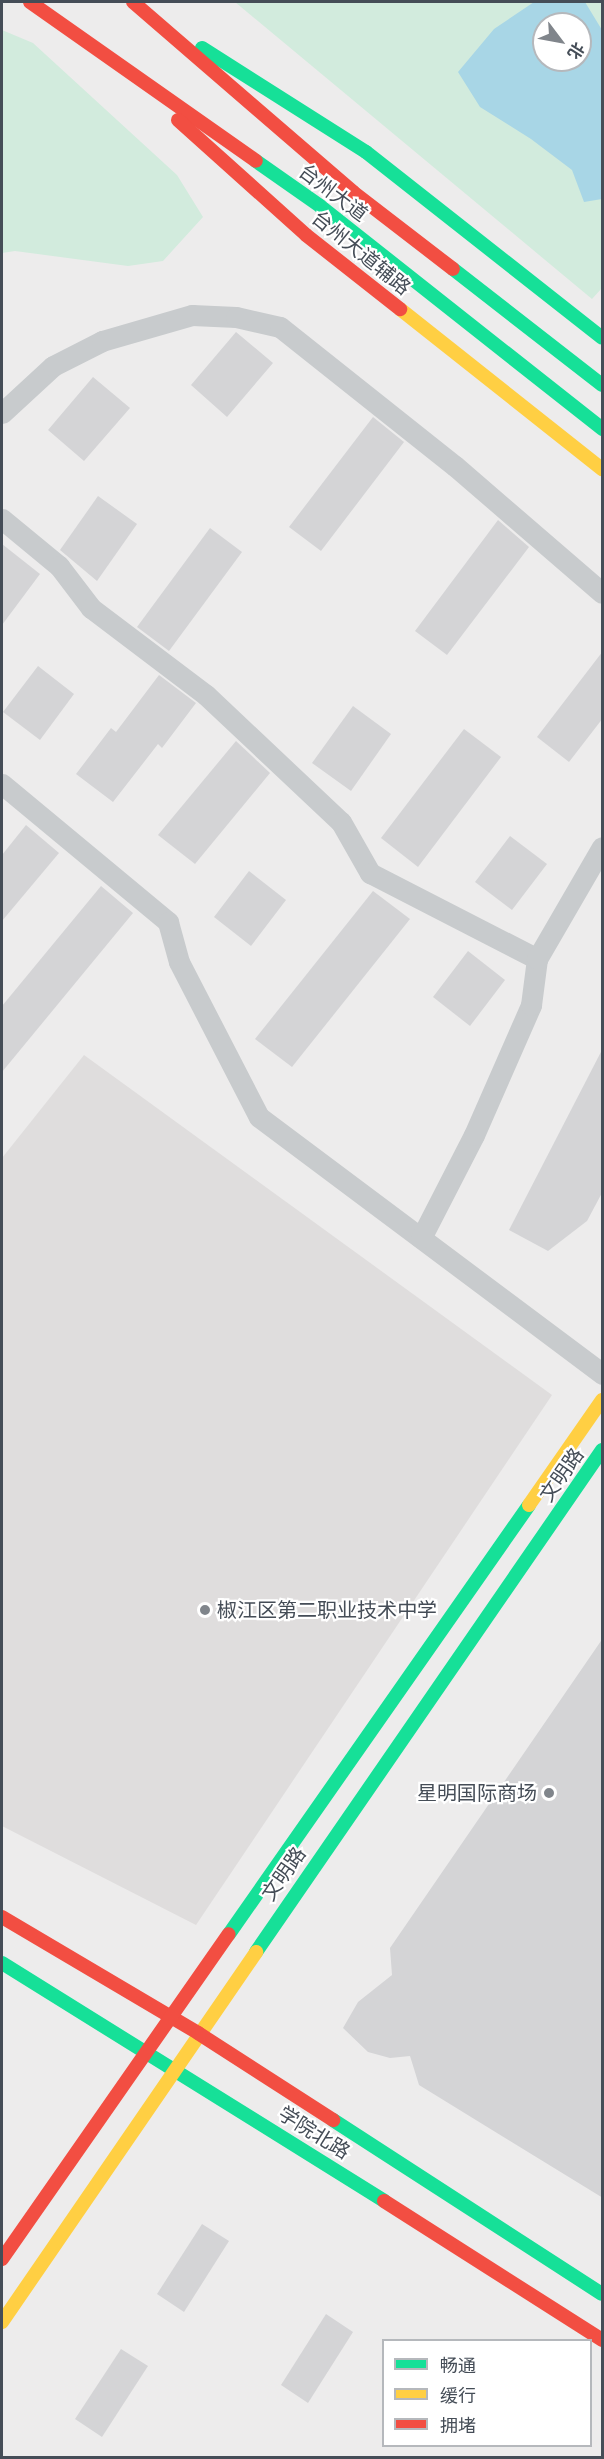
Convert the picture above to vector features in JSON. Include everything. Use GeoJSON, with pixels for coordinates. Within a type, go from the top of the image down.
{"type":"FeatureCollection","features":[{"type":"Feature","properties":{"kind":"main road","name":"台州大道"},"geometry":{"type":"LineString","coordinates":[[30,2],[320,206],[603,429]]}},
{"type":"Feature","properties":{"kind":"main road"},"geometry":{"type":"LineString","coordinates":[[58,2],[67,28]]}},
{"type":"Feature","properties":{"kind":"main road","name":"台州大道"},"geometry":{"type":"LineString","coordinates":[[133,2],[353,192],[603,384]]}},
{"type":"Feature","properties":{"kind":"main road"},"geometry":{"type":"LineString","coordinates":[[146,12],[366,152],[603,338]]}},
{"type":"Feature","properties":{"kind":"main road","name":"台州大道辅路"},"geometry":{"type":"LineString","coordinates":[[106,57],[306,235],[603,469]]}},
{"type":"Feature","properties":{"kind":"main road","name":"文明路"},"geometry":{"type":"LineString","coordinates":[[2,2259],[145,2051],[603,1400]]}},
{"type":"Feature","properties":{"kind":"main road","name":"文明路"},"geometry":{"type":"LineString","coordinates":[[2,2322],[176,2069],[198,2032],[603,1450]]}},
{"type":"Feature","properties":{"kind":"main road","name":"学院北路"},"geometry":{"type":"LineString","coordinates":[[2,1917],[198,2032],[603,2294]]}},
{"type":"Feature","properties":{"kind":"main road","name":"学院北路"},"geometry":{"type":"LineString","coordinates":[[2,1963],[176,2069],[603,2340]]}},
{"type":"Feature","properties":{"kind":"street"},"geometry":{"type":"LineString","coordinates":[[2,413],[53,366],[102,341],[192,315],[236,317],[279,327],[455,466],[603,593]]}},
{"type":"Feature","properties":{"kind":"street"},"geometry":{"type":"LineString","coordinates":[[2,519],[59,566],[91,608],[206,695],[340,822],[370,873],[537,959]]}},
{"type":"Feature","properties":{"kind":"street"},"geometry":{"type":"LineString","coordinates":[[2,784],[168,922],[179,962],[259,1117],[603,1374]]}},
{"type":"Feature","properties":{"kind":"street"},"geometry":{"type":"LineString","coordinates":[[421,1238],[474,1135],[531,1005],[537,959],[603,847]]}},
{"type":"Feature","properties":{"kind":"shaded area","name":"椒江区第二职业技术中学"},"geometry":{"type":"Polygon","coordinates":[[[84,1055],[552,1395],[196,1925],[2,1826],[2,1158],[84,1055]]]}},
{"type":"Feature","properties":{"kind":"green space"},"geometry":{"type":"Polygon","coordinates":[[[235,2],[602,2],[602,288],[592,299],[235,2]]]}},
{"type":"Feature","properties":{"kind":"green space"},"geometry":{"type":"Polygon","coordinates":[[[2,30],[33,43],[177,175],[203,217],[163,261],[128,266],[15,251],[2,253],[2,30]]]}},
{"type":"Feature","properties":{"kind":"water"},"geometry":{"type":"Polygon","coordinates":[[[534,2],[585,2],[591,12],[532,12],[532,72],[592,72],[592,14],[602,30],[602,199],[584,202],[572,170],[531,139],[480,107],[458,72],[494,29],[534,2]]]}},
{"type":"Feature","properties":{"kind":"building"},"geometry":{"type":"Polygon","coordinates":[[[236,332],[273,363],[227,417],[191,385],[236,332]]]}},
{"type":"Feature","properties":{"kind":"building"},"geometry":{"type":"Polygon","coordinates":[[[93,377],[130,408],[84,461],[48,430],[93,377]]]}},
{"type":"Feature","properties":{"kind":"building"},"geometry":{"type":"Polygon","coordinates":[[[373,417],[404,442],[321,551],[289,527],[373,417]]]}},
{"type":"Feature","properties":{"kind":"building"},"geometry":{"type":"Polygon","coordinates":[[[98,496],[137,524],[97,581],[60,550],[98,496]]]}},
{"type":"Feature","properties":{"kind":"building"},"geometry":{"type":"Polygon","coordinates":[[[498,520],[529,547],[447,655],[415,631],[498,520]]]}},
{"type":"Feature","properties":{"kind":"building"},"geometry":{"type":"Polygon","coordinates":[[[210,528],[242,552],[169,651],[137,627],[210,528]]]}},
{"type":"Feature","properties":{"kind":"building"},"geometry":{"type":"Polygon","coordinates":[[[2,544],[40,574],[2,625],[2,544]]]}},
{"type":"Feature","properties":{"kind":"building"},"geometry":{"type":"Polygon","coordinates":[[[603,651],[603,718],[569,762],[537,737],[603,651]]]}},
{"type":"Feature","properties":{"kind":"building"},"geometry":{"type":"Polygon","coordinates":[[[38,666],[74,694],[40,740],[3,712],[38,666]]]}},
{"type":"Feature","properties":{"kind":"building"},"geometry":{"type":"Polygon","coordinates":[[[159,675],[196,703],[162,748],[158,744],[113,802],[76,774],[111,728],[116,732],[159,675]]]}},
{"type":"Feature","properties":{"kind":"building"},"geometry":{"type":"Polygon","coordinates":[[[353,706],[391,734],[351,791],[312,763],[353,706]]]}},
{"type":"Feature","properties":{"kind":"building"},"geometry":{"type":"Polygon","coordinates":[[[464,729],[501,757],[418,867],[381,838],[464,729]]]}},
{"type":"Feature","properties":{"kind":"building"},"geometry":{"type":"Polygon","coordinates":[[[236,741],[270,773],[195,864],[158,835],[236,741]]]}},
{"type":"Feature","properties":{"kind":"building"},"geometry":{"type":"Polygon","coordinates":[[[26,825],[59,853],[2,921],[2,855],[26,825]]]}},
{"type":"Feature","properties":{"kind":"building"},"geometry":{"type":"Polygon","coordinates":[[[510,836],[547,864],[512,910],[475,882],[510,836]]]}},
{"type":"Feature","properties":{"kind":"building"},"geometry":{"type":"Polygon","coordinates":[[[249,871],[286,900],[251,946],[214,917],[249,871]]]}},
{"type":"Feature","properties":{"kind":"building"},"geometry":{"type":"Polygon","coordinates":[[[101,886],[133,913],[2,1072],[2,1006],[101,886]]]}},
{"type":"Feature","properties":{"kind":"building"},"geometry":{"type":"Polygon","coordinates":[[[373,891],[410,919],[292,1067],[255,1039],[373,891]]]}},
{"type":"Feature","properties":{"kind":"building"},"geometry":{"type":"Polygon","coordinates":[[[468,951],[505,980],[470,1026],[433,997],[468,951]]]}},
{"type":"Feature","properties":{"kind":"building"},"geometry":{"type":"Polygon","coordinates":[[[603,1048],[603,1191],[587,1221],[548,1251],[509,1230],[603,1048]]]}},
{"type":"Feature","properties":{"kind":"building","name":"星明国际商场"},"geometry":{"type":"Polygon","coordinates":[[[603,1638],[603,2198],[419,2085],[410,2056],[390,2058],[368,2052],[343,2028],[358,2002],[392,1975],[390,1948],[603,1638]]]}},
{"type":"Feature","properties":{"kind":"building"},"geometry":{"type":"Polygon","coordinates":[[[202,2224],[229,2241],[184,2312],[157,2294],[202,2224]]]}},
{"type":"Feature","properties":{"kind":"building"},"geometry":{"type":"Polygon","coordinates":[[[326,2314],[353,2332],[308,2403],[281,2385],[326,2314]]]}},
{"type":"Feature","properties":{"kind":"building"},"geometry":{"type":"Polygon","coordinates":[[[121,2349],[148,2366],[102,2437],[75,2419],[121,2349]]]}},
{"type":"Feature","properties":{"kind":"traffic: fast"},"geometry":{"type":"LineString","coordinates":[[202,48],[366,152],[602,338]]}},
{"type":"Feature","properties":{"kind":"traffic: fast"},"geometry":{"type":"LineString","coordinates":[[256,161],[320,206],[602,429]]}},
{"type":"Feature","properties":{"kind":"traffic: fast"},"geometry":{"type":"LineString","coordinates":[[453,269],[602,385]]}},
{"type":"Feature","properties":{"kind":"traffic: fast"},"geometry":{"type":"LineString","coordinates":[[256,1952],[602,1450]]}},
{"type":"Feature","properties":{"kind":"traffic: fast"},"geometry":{"type":"LineString","coordinates":[[229,1934],[529,1505]]}},
{"type":"Feature","properties":{"kind":"traffic: fast"},"geometry":{"type":"LineString","coordinates":[[2,1963],[384,2201]]}},
{"type":"Feature","properties":{"kind":"traffic: fast"},"geometry":{"type":"LineString","coordinates":[[333,2120],[602,2294]]}},
{"type":"Feature","properties":{"kind":"traffic: slow"},"geometry":{"type":"LineString","coordinates":[[400,309],[602,469]]}},
{"type":"Feature","properties":{"kind":"traffic: slow"},"geometry":{"type":"LineString","coordinates":[[529,1505],[602,1400]]}},
{"type":"Feature","properties":{"kind":"traffic: slow"},"geometry":{"type":"LineString","coordinates":[[2,2322],[256,1952]]}},
{"type":"Feature","properties":{"kind":"traffic: jam"},"geometry":{"type":"LineString","coordinates":[[30,2],[256,161]]}},
{"type":"Feature","properties":{"kind":"traffic: jam"},"geometry":{"type":"LineString","coordinates":[[133,2],[353,192],[453,269]]}},
{"type":"Feature","properties":{"kind":"traffic: jam"},"geometry":{"type":"LineString","coordinates":[[178,120],[306,235],[400,309]]}},
{"type":"Feature","properties":{"kind":"traffic: jam"},"geometry":{"type":"LineString","coordinates":[[2,1917],[198,2033],[333,2120]]}},
{"type":"Feature","properties":{"kind":"traffic: jam"},"geometry":{"type":"LineString","coordinates":[[2,2259],[229,1934]]}},
{"type":"Feature","properties":{"kind":"traffic: jam"},"geometry":{"type":"LineString","coordinates":[[384,2201],[602,2340]]}},
{"type":"Feature","properties":{"kind":"place","name":"椒江区第二职业技术中学"},"geometry":{"type":"Point","coordinates":[205,1610]}},
{"type":"Feature","properties":{"kind":"place","name":"星明国际商场"},"geometry":{"type":"Point","coordinates":[549,1793]}}]}
